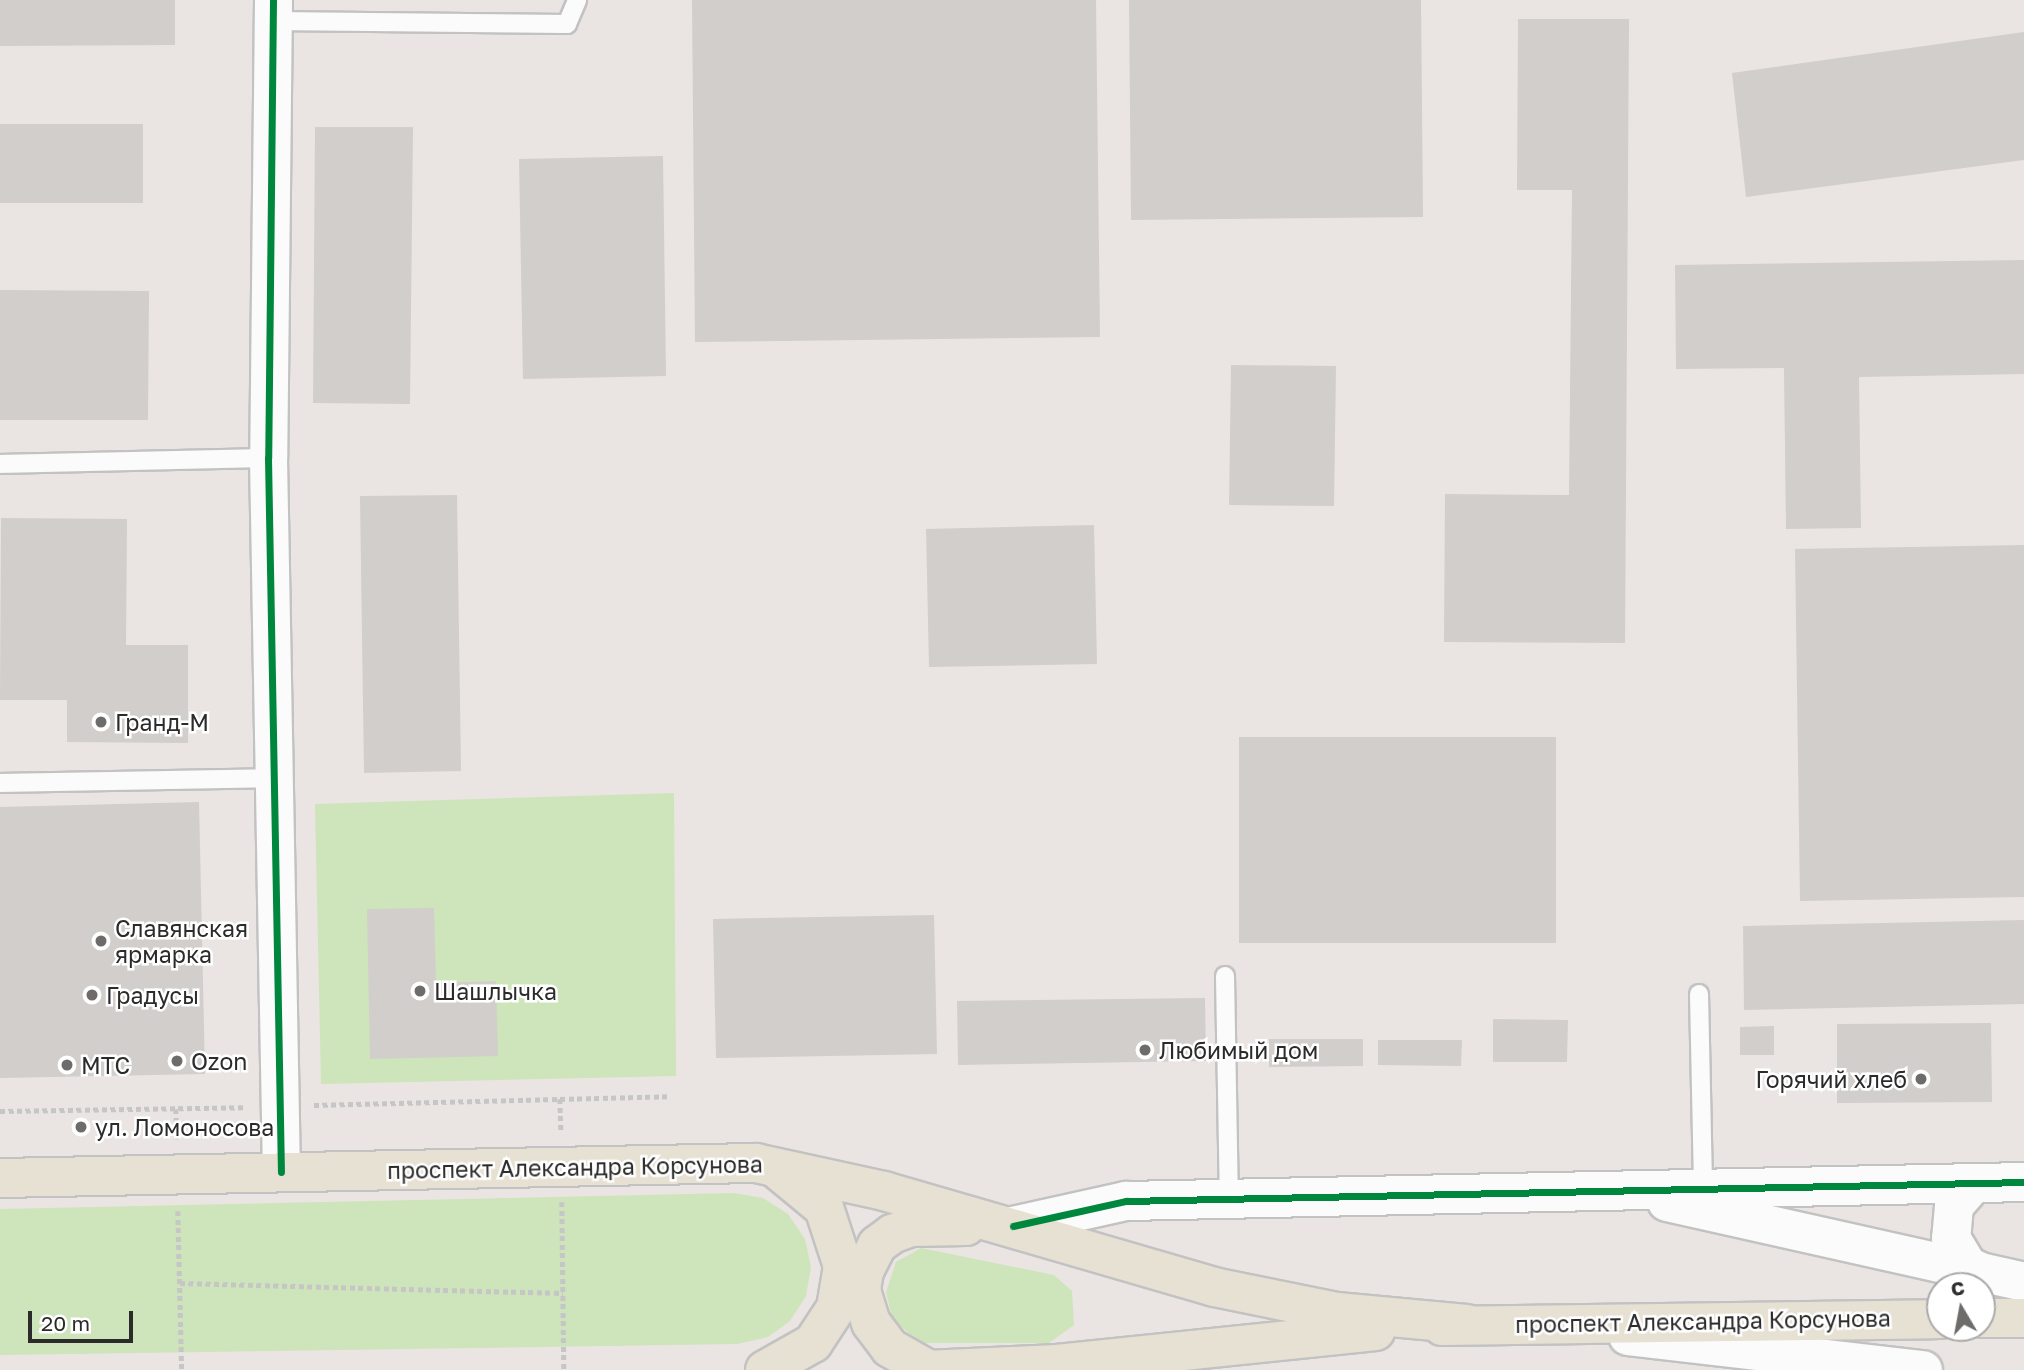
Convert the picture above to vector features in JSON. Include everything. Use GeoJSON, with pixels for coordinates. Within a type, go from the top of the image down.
{"type":"FeatureCollection","features":[{"type":"Feature","properties":{"kind":"main road","name":"проспект Александра Корсунова"},"geometry":{"type":"LineString","coordinates":[[0,1178],[756,1163],[1013,1226],[1277,1301],[1466,1324]]}},
{"type":"Feature","properties":{"kind":"main road"},"geometry":{"type":"LineString","coordinates":[[756,1163],[810,1191],[835,1226],[843,1266],[836,1308],[819,1335],[798,1356],[765,1370]]}},
{"type":"Feature","properties":{"kind":"main road"},"geometry":{"type":"LineString","coordinates":[[927,1370],[890,1348],[871,1323],[861,1290],[868,1258],[892,1234],[911,1227],[1013,1226]]}},
{"type":"Feature","properties":{"kind":"main road"},"geometry":{"type":"LineString","coordinates":[[1996,1318],[2024,1318]]}},
{"type":"Feature","properties":{"kind":"main road","name":"проспект Александра Корсунова"},"geometry":{"type":"LineString","coordinates":[[927,1370],[1138,1363],[1466,1324],[1926,1319]]}},
{"type":"Feature","properties":{"kind":"street"},"geometry":{"type":"LineString","coordinates":[[273,11],[268,458],[281,1171]]}},
{"type":"Feature","properties":{"kind":"street"},"geometry":{"type":"LineString","coordinates":[[1013,1226],[1126,1201],[2024,1181]]}},
{"type":"Feature","properties":{"kind":"street"},"geometry":{"type":"LineString","coordinates":[[1974,1183],[1954,1206],[1951,1238],[1968,1266],[1981,1272]]}},
{"type":"Feature","properties":{"kind":"street"},"geometry":{"type":"LineString","coordinates":[[1609,1189],[1979,1272]]}},
{"type":"Feature","properties":{"kind":"street"},"geometry":{"type":"LineString","coordinates":[[1996,1276],[2024,1282]]}},
{"type":"Feature","properties":{"kind":"street"},"geometry":{"type":"LineString","coordinates":[[1521,1323],[1732,1359],[1923,1370]]}},
{"type":"Feature","properties":{"kind":"lane"},"geometry":{"type":"LineString","coordinates":[[273,11],[567,24],[577,0]]}},
{"type":"Feature","properties":{"kind":"lane"},"geometry":{"type":"LineString","coordinates":[[0,464],[268,458]]}},
{"type":"Feature","properties":{"kind":"lane"},"geometry":{"type":"LineString","coordinates":[[0,783],[273,778]]}},
{"type":"Feature","properties":{"kind":"lane"},"geometry":{"type":"LineString","coordinates":[[1226,976],[1230,1199]]}},
{"type":"Feature","properties":{"kind":"lane"},"geometry":{"type":"LineString","coordinates":[[1699,994],[1703,1187]]}},
{"type":"Feature","properties":{"kind":"path"},"geometry":{"type":"LineString","coordinates":[[0,1111],[670,1096]]}},
{"type":"Feature","properties":{"kind":"path"},"geometry":{"type":"LineString","coordinates":[[561,1099],[564,1370]]}},
{"type":"Feature","properties":{"kind":"path"},"geometry":{"type":"LineString","coordinates":[[176,1108],[182,1370]]}},
{"type":"Feature","properties":{"kind":"path"},"geometry":{"type":"LineString","coordinates":[[180,1283],[564,1293]]}},
{"type":"Feature","properties":{"kind":"green space"},"geometry":{"type":"Polygon","coordinates":[[[674,793],[676,1076],[321,1084],[315,804],[674,793]]]}},
{"type":"Feature","properties":{"kind":"green space"},"geometry":{"type":"Polygon","coordinates":[[[734,1193],[763,1198],[788,1214],[805,1239],[811,1267],[806,1296],[790,1321],[768,1337],[737,1344],[0,1355],[0,1209],[734,1193]]]}},
{"type":"Feature","properties":{"kind":"green space"},"geometry":{"type":"Polygon","coordinates":[[[921,1248],[1054,1275],[1072,1291],[1074,1325],[1049,1343],[919,1343],[892,1318],[886,1292],[896,1262],[921,1248]]]}},
{"type":"Feature","properties":{"kind":"building"},"geometry":{"type":"Polygon","coordinates":[[[0,0],[175,0],[175,45],[0,46],[0,0]]]}},
{"type":"Feature","properties":{"kind":"building"},"geometry":{"type":"Polygon","coordinates":[[[692,0],[1096,0],[1100,337],[695,342],[692,0]]]}},
{"type":"Feature","properties":{"kind":"building"},"geometry":{"type":"Polygon","coordinates":[[[1129,0],[1421,0],[1423,217],[1131,220],[1129,0]]]}},
{"type":"Feature","properties":{"kind":"building"},"geometry":{"type":"Polygon","coordinates":[[[1518,19],[1629,19],[1625,643],[1444,642],[1445,494],[1569,495],[1572,190],[1517,190],[1518,19]]]}},
{"type":"Feature","properties":{"kind":"building"},"geometry":{"type":"Polygon","coordinates":[[[2024,32],[2024,160],[1746,197],[1732,73],[2024,32]]]}},
{"type":"Feature","properties":{"kind":"building"},"geometry":{"type":"Polygon","coordinates":[[[0,124],[143,124],[143,203],[0,203],[0,124]]]}},
{"type":"Feature","properties":{"kind":"building"},"geometry":{"type":"Polygon","coordinates":[[[315,127],[413,127],[410,404],[313,403],[315,127]]]}},
{"type":"Feature","properties":{"kind":"building"},"geometry":{"type":"Polygon","coordinates":[[[663,156],[666,376],[523,379],[519,159],[663,156]]]}},
{"type":"Feature","properties":{"kind":"building"},"geometry":{"type":"Polygon","coordinates":[[[2024,260],[2024,374],[1859,377],[1861,528],[1786,529],[1784,368],[1676,369],[1675,265],[2024,260]]]}},
{"type":"Feature","properties":{"kind":"building"},"geometry":{"type":"Polygon","coordinates":[[[0,290],[149,291],[148,420],[0,420],[0,290]]]}},
{"type":"Feature","properties":{"kind":"building"},"geometry":{"type":"Polygon","coordinates":[[[1231,365],[1336,366],[1334,506],[1229,505],[1231,365]]]}},
{"type":"Feature","properties":{"kind":"building"},"geometry":{"type":"Polygon","coordinates":[[[457,495],[461,771],[364,773],[360,496],[457,495]]]}},
{"type":"Feature","properties":{"kind":"building"},"geometry":{"type":"Polygon","coordinates":[[[1,518],[127,519],[126,645],[188,645],[188,743],[67,742],[67,700],[0,700],[1,518]]]}},
{"type":"Feature","properties":{"kind":"building"},"geometry":{"type":"Polygon","coordinates":[[[1094,525],[1097,664],[929,667],[926,529],[1094,525]]]}},
{"type":"Feature","properties":{"kind":"building"},"geometry":{"type":"Polygon","coordinates":[[[2024,545],[2024,897],[1800,901],[1795,549],[2024,545]]]}},
{"type":"Feature","properties":{"kind":"building"},"geometry":{"type":"Polygon","coordinates":[[[1239,737],[1556,737],[1556,943],[1239,943],[1239,737]]]}},
{"type":"Feature","properties":{"kind":"building","name":"Славянская ярмарка"},"geometry":{"type":"Polygon","coordinates":[[[199,802],[205,1074],[0,1078],[0,807],[199,802]]]}},
{"type":"Feature","properties":{"kind":"building"},"geometry":{"type":"Polygon","coordinates":[[[434,908],[436,983],[496,981],[498,1056],[370,1059],[367,909],[434,908]]]}},
{"type":"Feature","properties":{"kind":"building"},"geometry":{"type":"Polygon","coordinates":[[[934,915],[937,1054],[716,1058],[713,919],[934,915]]]}},
{"type":"Feature","properties":{"kind":"building"},"geometry":{"type":"Polygon","coordinates":[[[2024,920],[2024,1004],[1744,1010],[1743,926],[2024,920]]]}},
{"type":"Feature","properties":{"kind":"building"},"geometry":{"type":"Polygon","coordinates":[[[1205,998],[1206,1061],[958,1065],[957,1001],[1205,998]]]}},
{"type":"Feature","properties":{"kind":"building"},"geometry":{"type":"Polygon","coordinates":[[[1493,1019],[1568,1020],[1567,1062],[1493,1062],[1493,1019]]]}},
{"type":"Feature","properties":{"kind":"building"},"geometry":{"type":"Polygon","coordinates":[[[1991,1023],[1992,1102],[1837,1103],[1837,1024],[1991,1023]]]}},
{"type":"Feature","properties":{"kind":"building"},"geometry":{"type":"Polygon","coordinates":[[[1774,1026],[1774,1055],[1740,1055],[1740,1027],[1774,1026]]]}},
{"type":"Feature","properties":{"kind":"building"},"geometry":{"type":"Polygon","coordinates":[[[1269,1039],[1363,1039],[1363,1066],[1269,1067],[1269,1039]]]}},
{"type":"Feature","properties":{"kind":"building"},"geometry":{"type":"Polygon","coordinates":[[[1378,1040],[1462,1040],[1461,1066],[1378,1065],[1378,1040]]]}},
{"type":"Feature","properties":{"kind":"cycle path"},"geometry":{"type":"LineString","coordinates":[[273,0],[268,458],[281,1172]]}},
{"type":"Feature","properties":{"kind":"cycle path"},"geometry":{"type":"LineString","coordinates":[[1013,1226],[1126,1201],[2024,1182]]}},
{"type":"Feature","properties":{"kind":"place","name":"Гранд-М"},"geometry":{"type":"Point","coordinates":[101,722]}},
{"type":"Feature","properties":{"kind":"place","name":"Славянская ярмарка"},"geometry":{"type":"Point","coordinates":[101,941]}},
{"type":"Feature","properties":{"kind":"place","name":"Шашлычка"},"geometry":{"type":"Point","coordinates":[420,991]}},
{"type":"Feature","properties":{"kind":"place","name":"Градусы"},"geometry":{"type":"Point","coordinates":[92,995]}},
{"type":"Feature","properties":{"kind":"place","name":"Любимый дом"},"geometry":{"type":"Point","coordinates":[1145,1050]}},
{"type":"Feature","properties":{"kind":"place","name":"Ozon"},"geometry":{"type":"Point","coordinates":[177,1061]}},
{"type":"Feature","properties":{"kind":"place","name":"МТС"},"geometry":{"type":"Point","coordinates":[67,1065]}},
{"type":"Feature","properties":{"kind":"place","name":"Горячий хлеб"},"geometry":{"type":"Point","coordinates":[1921,1079]}},
{"type":"Feature","properties":{"kind":"place","name":"ул. Ломоносова"},"geometry":{"type":"Point","coordinates":[81,1127]}}]}
